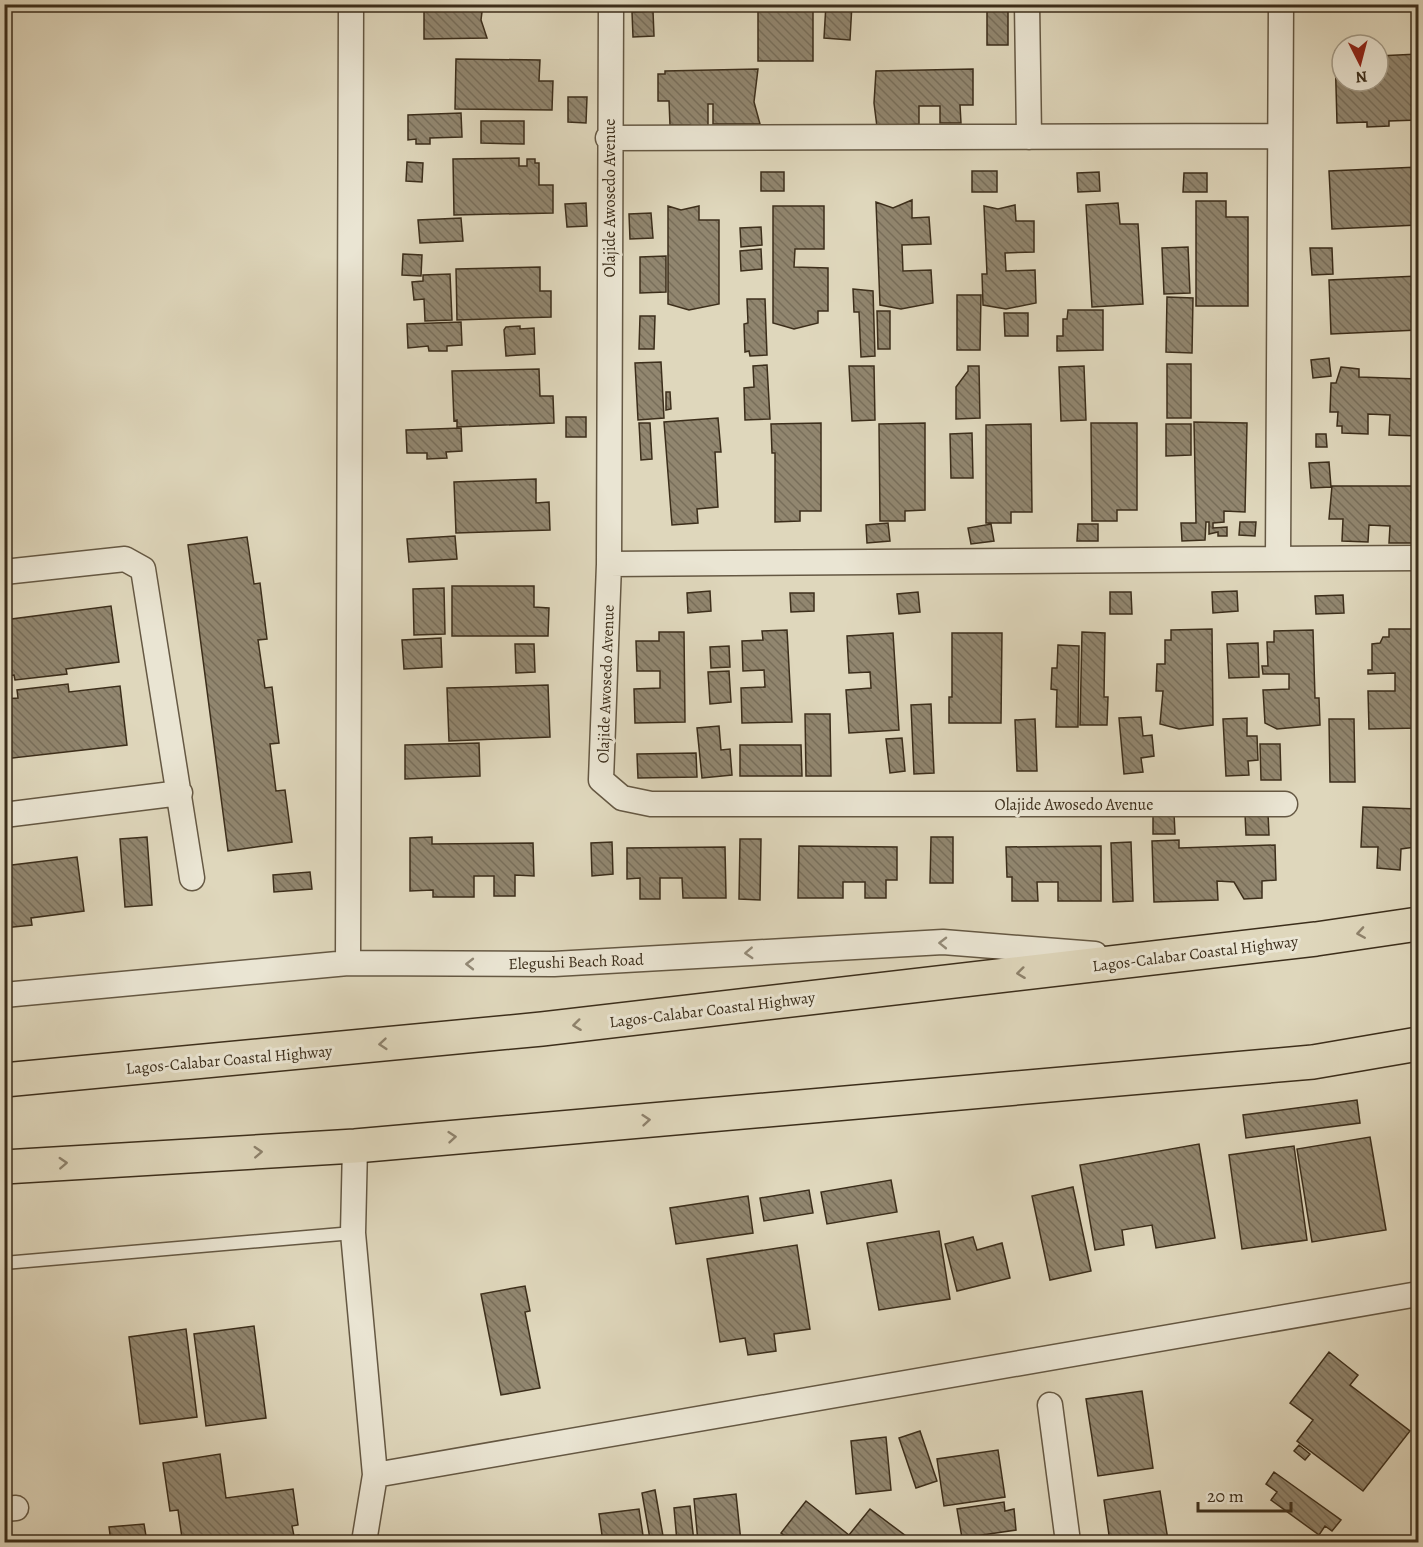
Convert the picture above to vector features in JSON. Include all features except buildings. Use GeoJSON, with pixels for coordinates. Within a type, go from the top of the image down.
{"type":"FeatureCollection","features":[{"type":"Feature","properties":{"kind":"highway","name":"Lagos-Calabar Coastal Highway"},"geometry":{"type":"LineString","coordinates":[[4,1080],[542,1029],[1316,939],[1419,924]]}},
{"type":"Feature","properties":{"kind":"highway"},"geometry":{"type":"LineString","coordinates":[[4,1167],[355,1146],[1313,1062],[1419,1044]]}},
{"type":"Feature","properties":{"kind":"street"},"geometry":{"type":"LineString","coordinates":[[348,963],[351,4]]}},
{"type":"Feature","properties":{"kind":"street","name":"Olajide Awosedo Avenue"},"geometry":{"type":"LineString","coordinates":[[611,4],[608,138],[609,564],[601,780],[622,798],[651,804],[1285,804]]}},
{"type":"Feature","properties":{"kind":"street"},"geometry":{"type":"LineString","coordinates":[[1027,4],[1029,137]]}},
{"type":"Feature","properties":{"kind":"street"},"geometry":{"type":"LineString","coordinates":[[1278,559],[1281,4]]}},
{"type":"Feature","properties":{"kind":"street"},"geometry":{"type":"LineString","coordinates":[[608,138],[1280,136]]}},
{"type":"Feature","properties":{"kind":"street"},"geometry":{"type":"LineString","coordinates":[[609,564],[1419,558]]}},
{"type":"Feature","properties":{"kind":"street"},"geometry":{"type":"LineString","coordinates":[[4,572],[124,559],[143,569],[192,878]]}},
{"type":"Feature","properties":{"kind":"street"},"geometry":{"type":"LineString","coordinates":[[4,814],[180,793]]}},
{"type":"Feature","properties":{"kind":"street","name":"Elegushi Beach Road"},"geometry":{"type":"LineString","coordinates":[[4,995],[348,963],[554,964],[943,942],[1148,958]]}},
{"type":"Feature","properties":{"kind":"street"},"geometry":{"type":"LineString","coordinates":[[355,1146],[353,1233],[375,1475],[364,1542]]}},
{"type":"Feature","properties":{"kind":"street"},"geometry":{"type":"LineString","coordinates":[[375,1475],[1419,1294]]}},
{"type":"Feature","properties":{"kind":"street"},"geometry":{"type":"LineString","coordinates":[[1050,1405],[1068,1542]]}},
{"type":"Feature","properties":{"kind":"lane"},"geometry":{"type":"LineString","coordinates":[[4,1263],[353,1233]]}}]}
